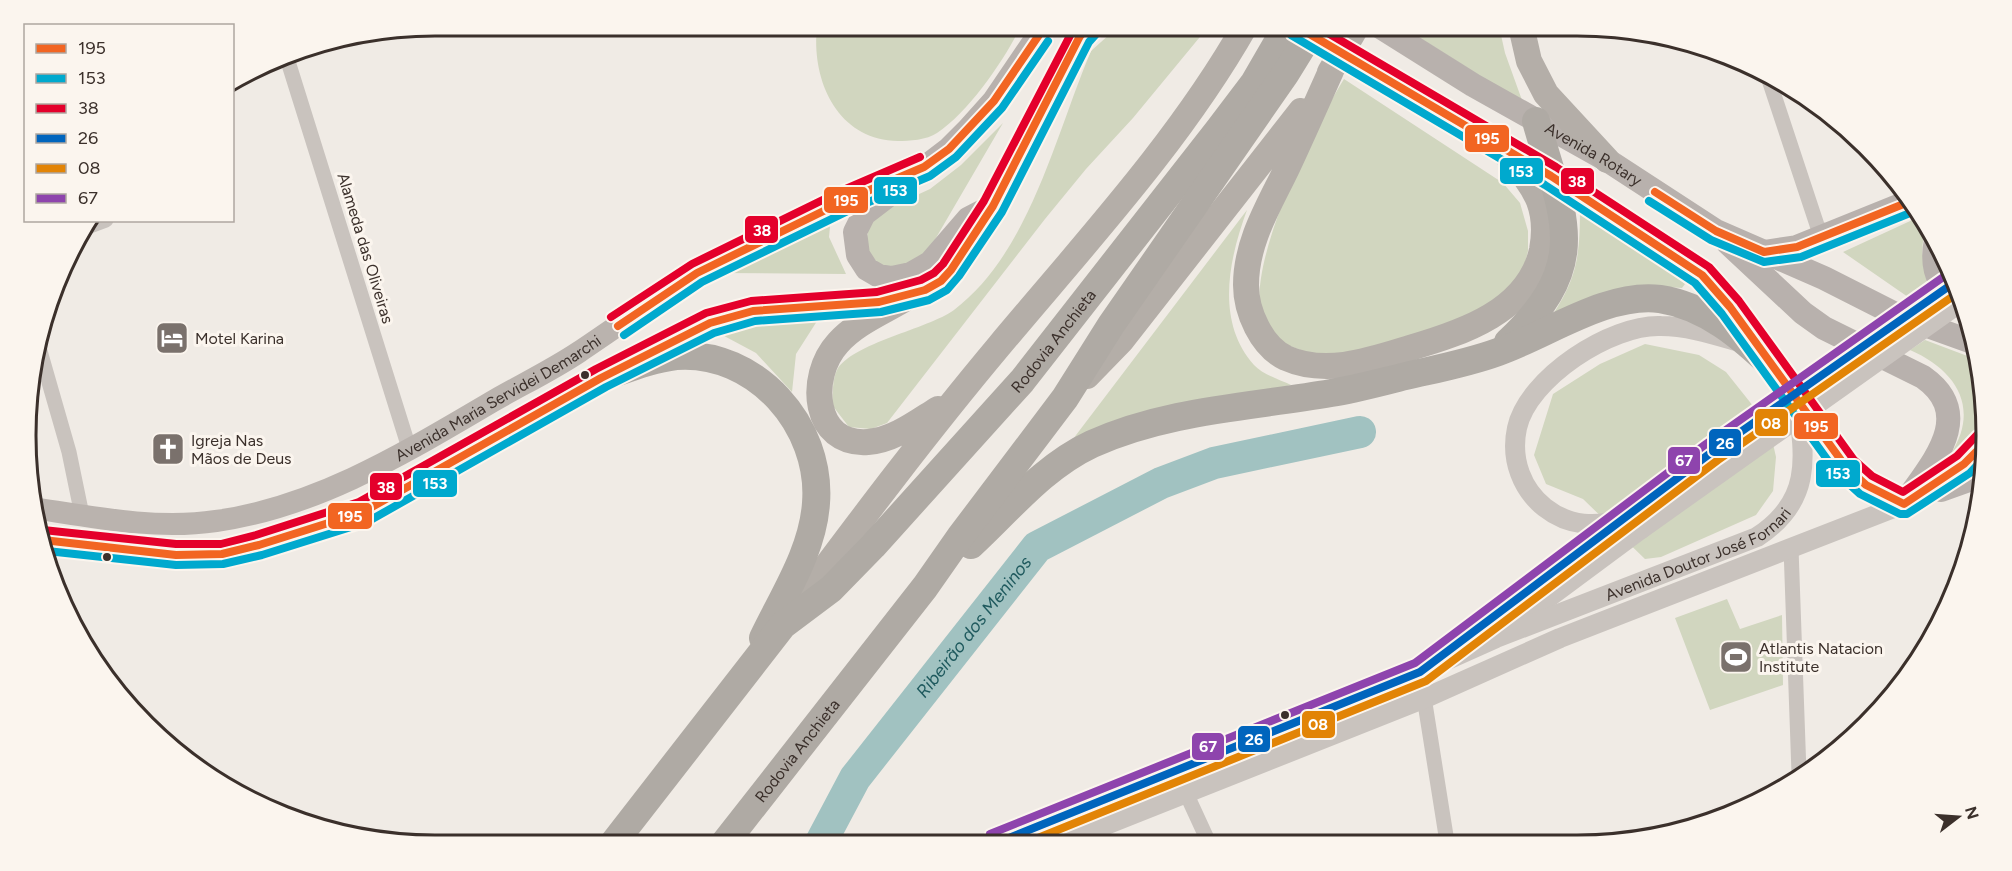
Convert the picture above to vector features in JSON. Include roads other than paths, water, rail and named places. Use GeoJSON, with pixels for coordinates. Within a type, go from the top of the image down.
{"type":"FeatureCollection","features":[{"type":"Feature","properties":{"kind":"highway","name":"Rodovia Anchieta"},"geometry":{"type":"LineString","coordinates":[[620,835],[783,626],[956,397],[1168,140],[1202,95],[1239,36]]}},
{"type":"Feature","properties":{"kind":"highway","name":"Rodovia Anchieta"},"geometry":{"type":"LineString","coordinates":[[783,626],[831,589],[873,546],[1022,381],[1254,83],[1281,36]]}},
{"type":"Feature","properties":{"kind":"highway","name":"Rodovia Anchieta"},"geometry":{"type":"LineString","coordinates":[[731,835],[925,587],[1065,398],[1111,325],[1287,73],[1310,36]]}},
{"type":"Feature","properties":{"kind":"highway","name":"Rodovia Anchieta"},"geometry":{"type":"LineString","coordinates":[[1065,398],[1121,341],[1258,168],[1331,71],[1351,36]]}},
{"type":"Feature","properties":{"kind":"highway"},"geometry":{"type":"LineString","coordinates":[[1523,36],[1529,61],[1546,94],[1606,160]]}},
{"type":"Feature","properties":{"kind":"highway"},"geometry":{"type":"LineString","coordinates":[[1331,71],[1261,221],[1249,254],[1246,286],[1248,305],[1265,339],[1285,357],[1322,366],[1370,360],[1448,337],[1497,313],[1512,300],[1534,273],[1544,237],[1543,218],[1533,190],[1502,149]]}},
{"type":"Feature","properties":{"kind":"highway"},"geometry":{"type":"LineString","coordinates":[[1498,352],[1547,300],[1559,276],[1565,242],[1562,209],[1536,121]]}},
{"type":"Feature","properties":{"kind":"highway"},"geometry":{"type":"LineString","coordinates":[[911,295],[855,329],[834,348],[819,380],[818,396],[822,412],[832,428],[842,436],[856,441],[869,442],[899,433],[956,397]]}},
{"type":"Feature","properties":{"kind":"highway"},"geometry":{"type":"LineString","coordinates":[[925,587],[1042,474],[1068,455],[1134,428],[1216,409],[1332,393],[1498,352],[1599,309],[1645,299],[1661,299],[1707,314],[1750,344],[1774,368]]}},
{"type":"Feature","properties":{"kind":"highway"},"geometry":{"type":"LineString","coordinates":[[601,378],[676,356],[715,361],[735,368],[764,385],[784,403],[799,424],[810,449],[816,474],[816,504],[811,533],[795,572],[746,673]]}},
{"type":"Feature","properties":{"kind":"main road","name":"Avenida Maria Servidei Demarchi"},"geometry":{"type":"LineString","coordinates":[[43,509],[159,524],[201,523],[235,518],[300,499],[348,481],[410,451],[576,354],[698,273],[846,200],[924,167],[950,148],[994,101],[1038,36]]}},
{"type":"Feature","properties":{"kind":"main road","name":"Avenida Maria Servidei Demarchi"},"geometry":{"type":"LineString","coordinates":[[51,541],[158,554],[222,554],[314,530],[363,512],[601,378],[690,332],[745,312],[870,304],[911,295],[936,284],[947,276],[993,206],[1081,36]]}},
{"type":"Feature","properties":{"kind":"main road"},"geometry":{"type":"LineString","coordinates":[[1313,36],[1551,177],[1702,275],[1730,307],[1846,467],[1866,485],[1904,504],[1974,478]]}},
{"type":"Feature","properties":{"kind":"main road","name":"Avenida Rotary"},"geometry":{"type":"LineString","coordinates":[[1395,36],[1473,85],[1606,160],[1716,231],[1897,315],[1964,339]]}},
{"type":"Feature","properties":{"kind":"main road"},"geometry":{"type":"LineString","coordinates":[[924,167],[869,209],[856,226],[854,239],[858,255],[872,273],[892,278],[919,271],[935,258],[968,219],[993,206]]}},
{"type":"Feature","properties":{"kind":"main road"},"geometry":{"type":"LineString","coordinates":[[1764,252],[1797,247],[1902,205]]}},
{"type":"Feature","properties":{"kind":"main road"},"geometry":{"type":"LineString","coordinates":[[1716,231],[1803,313],[1824,328],[1923,377],[1943,397],[1948,413],[1949,428],[1945,441],[1904,504]]}},
{"type":"Feature","properties":{"kind":"main road"},"geometry":{"type":"LineString","coordinates":[[1935,258],[1937,277],[1946,294],[1952,298]]}},
{"type":"Feature","properties":{"kind":"main road"},"geometry":{"type":"LineString","coordinates":[[1904,504],[1964,464],[1975,451]]}},
{"type":"Feature","properties":{"kind":"street","name":"Alameda das Oliveiras"},"geometry":{"type":"LineString","coordinates":[[289,64],[410,451]]}},
{"type":"Feature","properties":{"kind":"street"},"geometry":{"type":"LineString","coordinates":[[1771,87],[1818,228],[1833,234]]}},
{"type":"Feature","properties":{"kind":"street"},"geometry":{"type":"LineString","coordinates":[[1446,835],[1420,672],[1633,519],[1948,287]]}},
{"type":"Feature","properties":{"kind":"street"},"geometry":{"type":"LineString","coordinates":[[1496,638],[1633,519],[1955,306]]}},
{"type":"Feature","properties":{"kind":"street"},"geometry":{"type":"LineString","coordinates":[[1633,519],[1599,525],[1577,524],[1556,517],[1539,503],[1522,474],[1516,452],[1517,428],[1532,397],[1570,362],[1605,339],[1626,330],[1661,326],[1697,331],[1750,344]]}},
{"type":"Feature","properties":{"kind":"street"},"geometry":{"type":"LineString","coordinates":[[43,362],[69,452],[82,515]]}},
{"type":"Feature","properties":{"kind":"street","name":"Avenida Doutor José Fornari"},"geometry":{"type":"LineString","coordinates":[[1016,835],[1420,672],[1496,638],[1740,545],[1772,527],[1790,506],[1803,473],[1802,438],[1796,397]]}},
{"type":"Feature","properties":{"kind":"street","name":"Avenida Doutor José Fornari"},"geometry":{"type":"LineString","coordinates":[[1081,835],[1423,699],[1560,638],[1904,504]]}},
{"type":"Feature","properties":{"kind":"street"},"geometry":{"type":"LineString","coordinates":[[1791,548],[1799,767]]}},
{"type":"Feature","properties":{"kind":"street","name":"Avenida Doutor José Fornari"},"geometry":{"type":"LineString","coordinates":[[1423,699],[1496,638]]}},
{"type":"Feature","properties":{"kind":"street"},"geometry":{"type":"LineString","coordinates":[[1172,772],[1186,793],[1205,835]]}},
{"type":"Feature","properties":{"kind":"waterway","name":"Ribeirão dos Meninos"},"geometry":{"type":"LineString","coordinates":[[825,835],[855,778],[1037,547],[1161,483],[1214,463],[1360,432]]}},
{"type":"Feature","properties":{"kind":"place","name":"Motel Karina"},"geometry":{"type":"Point","coordinates":[172,338]}},
{"type":"Feature","properties":{"kind":"place","name":"Igreja Nas Mãos de Deus"},"geometry":{"type":"Point","coordinates":[168,449]}},
{"type":"Feature","properties":{"kind":"place","name":"Atlantis Natacion Institute"},"geometry":{"type":"Point","coordinates":[1736,657]}}]}
